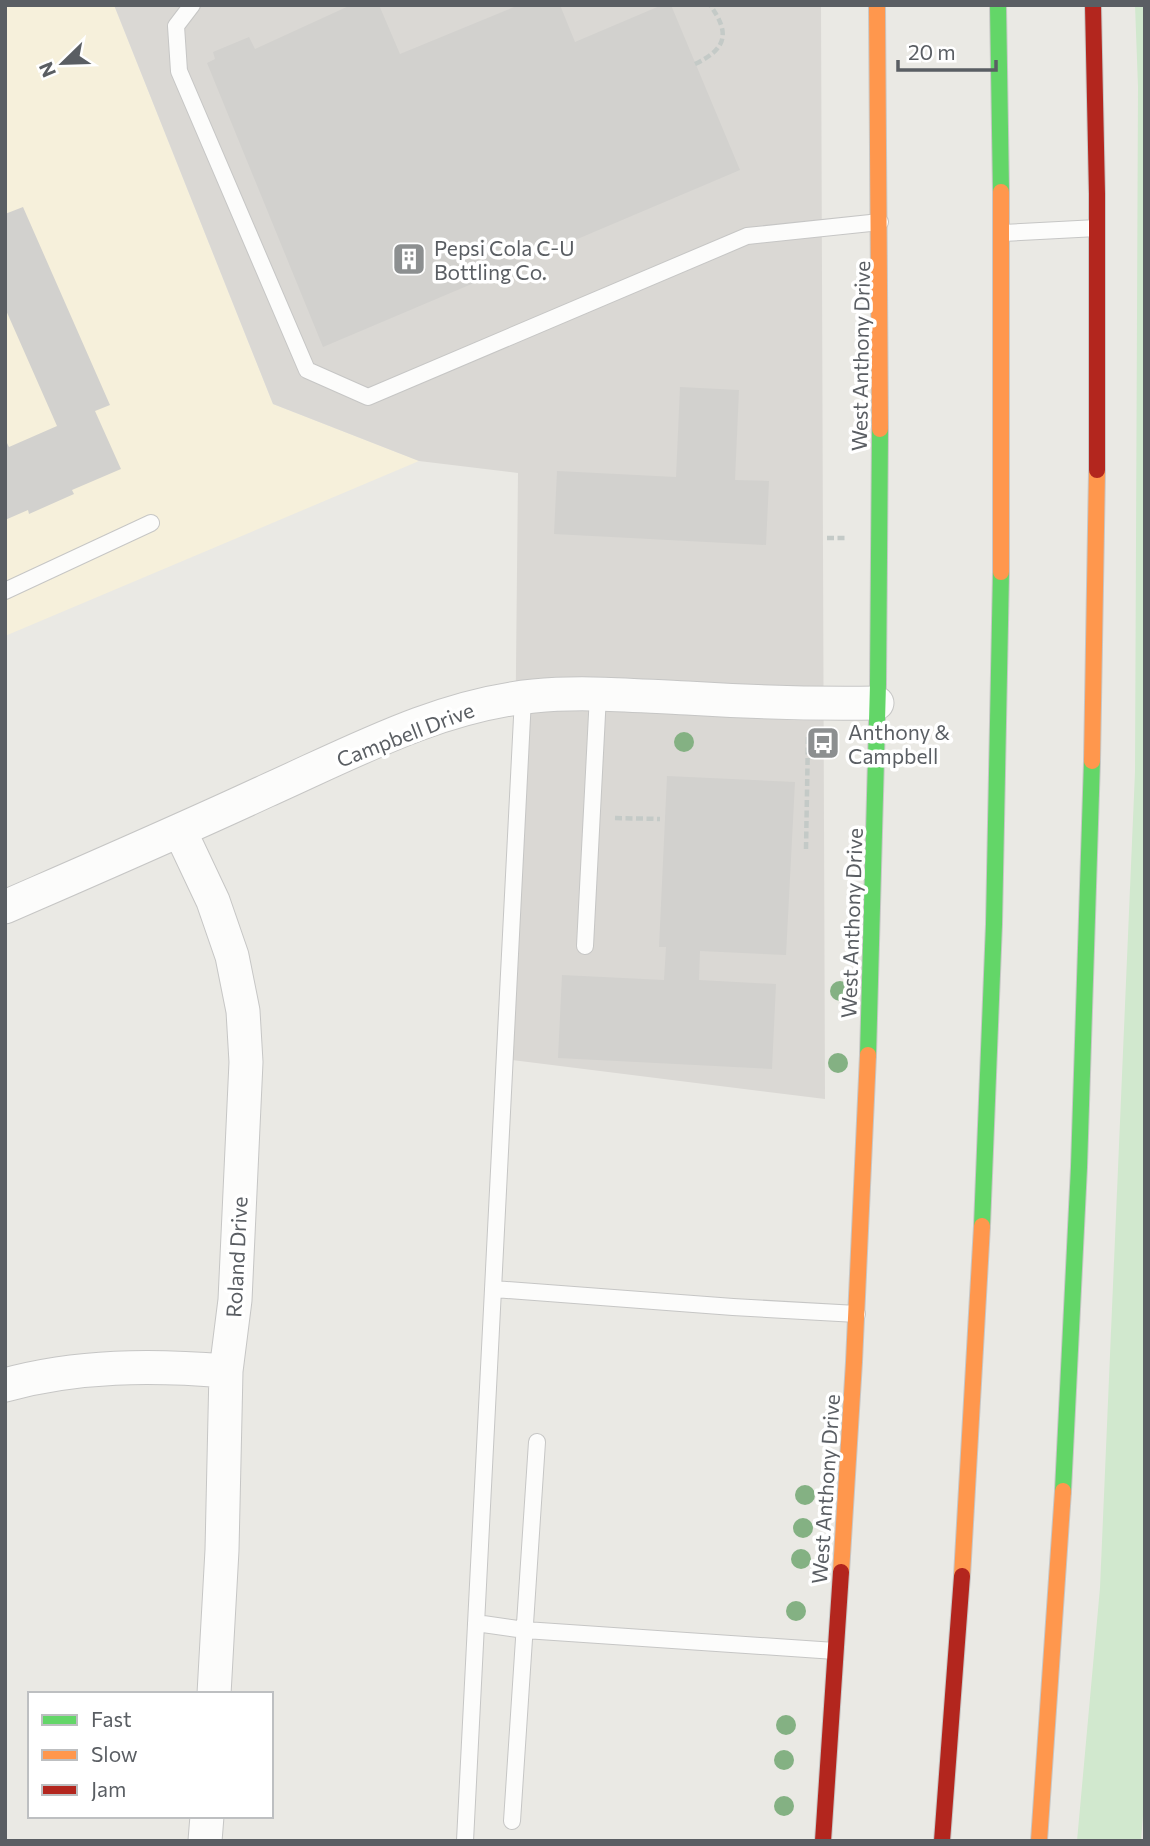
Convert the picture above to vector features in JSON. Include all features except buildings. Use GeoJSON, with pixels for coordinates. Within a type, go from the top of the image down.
{"type":"FeatureCollection","features":[{"type":"Feature","properties":{"kind":"main road","name":"West Anthony Drive"},"geometry":{"type":"LineString","coordinates":[[823,1841],[857,1314],[869,1015],[877,703],[881,222],[877,5]]}},
{"type":"Feature","properties":{"kind":"main road"},"geometry":{"type":"LineString","coordinates":[[942,1841],[978,1334],[993,988],[1002,571],[1003,233],[999,5]]}},
{"type":"Feature","properties":{"kind":"main road"},"geometry":{"type":"LineString","coordinates":[[1039,1841],[1066,1447],[1087,999],[1096,586],[1097,228],[1093,5]]}},
{"type":"Feature","properties":{"kind":"street","name":"Campbell Drive"},"geometry":{"type":"LineString","coordinates":[[5,907],[383,738],[475,707],[523,698],[598,695],[808,704],[877,703]]}},
{"type":"Feature","properties":{"kind":"street","name":"Roland Drive"},"geometry":{"type":"LineString","coordinates":[[180,831],[213,901],[229,945],[243,1011],[246,1062],[235,1300],[226,1371],[222,1550],[214,1692]]}},
{"type":"Feature","properties":{"kind":"street"},"geometry":{"type":"LineString","coordinates":[[5,1385],[33,1377],[110,1368],[168,1367],[226,1371]]}},
{"type":"Feature","properties":{"kind":"street"},"geometry":{"type":"LineString","coordinates":[[205,1841],[207,1818]]}},
{"type":"Feature","properties":{"kind":"lane"},"geometry":{"type":"LineString","coordinates":[[192,5],[176,26],[179,71],[306,370],[368,397],[747,236],[881,222]]}},
{"type":"Feature","properties":{"kind":"lane"},"geometry":{"type":"LineString","coordinates":[[1003,233],[1097,228]]}},
{"type":"Feature","properties":{"kind":"lane"},"geometry":{"type":"LineString","coordinates":[[5,591],[151,523]]}},
{"type":"Feature","properties":{"kind":"lane"},"geometry":{"type":"LineString","coordinates":[[585,946],[598,695]]}},
{"type":"Feature","properties":{"kind":"lane"},"geometry":{"type":"LineString","coordinates":[[465,1841],[523,698]]}},
{"type":"Feature","properties":{"kind":"lane"},"geometry":{"type":"LineString","coordinates":[[494,1289],[857,1314]]}},
{"type":"Feature","properties":{"kind":"lane"},"geometry":{"type":"LineString","coordinates":[[512,1821],[537,1442]]}},
{"type":"Feature","properties":{"kind":"lane"},"geometry":{"type":"LineString","coordinates":[[476,1623],[525,1630],[835,1651]]}},
{"type":"Feature","properties":{"kind":"path"},"geometry":{"type":"LineString","coordinates":[[695,64],[719,49],[724,33],[719,17],[710,5]]}},
{"type":"Feature","properties":{"kind":"path"},"geometry":{"type":"LineString","coordinates":[[806,849],[808,704]]}},
{"type":"Feature","properties":{"kind":"path"},"geometry":{"type":"LineString","coordinates":[[592,817],[660,819]]}},
{"type":"Feature","properties":{"kind":"shaded area"},"geometry":{"type":"Polygon","coordinates":[[[5,5],[114,5],[273,404],[419,461],[5,636],[5,5]]]}},
{"type":"Feature","properties":{"kind":"shaded area"},"geometry":{"type":"Polygon","coordinates":[[[114,5],[821,5],[825,1099],[512,1060],[518,473],[419,461],[273,404],[114,5]]]}},
{"type":"Feature","properties":{"kind":"green space"},"geometry":{"type":"Polygon","coordinates":[[[1135,5],[1145,5],[1145,1790],[1141,1841],[1077,1841],[1100,1588],[1135,772],[1138,87],[1135,5]]]}},
{"type":"Feature","properties":{"kind":"traffic: fast"},"geometry":{"type":"LineString","coordinates":[[998,5],[1001,192]]}},
{"type":"Feature","properties":{"kind":"traffic: fast"},"geometry":{"type":"LineString","coordinates":[[868,1055],[878,684],[880,429]]}},
{"type":"Feature","properties":{"kind":"traffic: fast"},"geometry":{"type":"LineString","coordinates":[[982,1226],[994,924],[1001,572]]}},
{"type":"Feature","properties":{"kind":"traffic: fast"},"geometry":{"type":"LineString","coordinates":[[1063,1491],[1079,1167],[1092,761]]}},
{"type":"Feature","properties":{"kind":"traffic: slow"},"geometry":{"type":"LineString","coordinates":[[877,5],[880,429]]}},
{"type":"Feature","properties":{"kind":"traffic: slow"},"geometry":{"type":"LineString","coordinates":[[1001,192],[1001,572]]}},
{"type":"Feature","properties":{"kind":"traffic: slow"},"geometry":{"type":"LineString","coordinates":[[1092,761],[1097,470]]}},
{"type":"Feature","properties":{"kind":"traffic: slow"},"geometry":{"type":"LineString","coordinates":[[841,1572],[868,1055]]}},
{"type":"Feature","properties":{"kind":"traffic: slow"},"geometry":{"type":"LineString","coordinates":[[962,1576],[982,1226]]}},
{"type":"Feature","properties":{"kind":"traffic: slow"},"geometry":{"type":"LineString","coordinates":[[1039,1841],[1063,1491]]}},
{"type":"Feature","properties":{"kind":"traffic: jam"},"geometry":{"type":"LineString","coordinates":[[1093,5],[1097,194],[1097,470]]}},
{"type":"Feature","properties":{"kind":"traffic: jam"},"geometry":{"type":"LineString","coordinates":[[823,1841],[841,1572]]}},
{"type":"Feature","properties":{"kind":"traffic: jam"},"geometry":{"type":"LineString","coordinates":[[942,1841],[962,1576]]}},
{"type":"Feature","properties":{"kind":"place","name":"Pepsi Cola C-U Bottling Co."},"geometry":{"type":"Point","coordinates":[409,259]}},
{"type":"Feature","properties":{"kind":"place","name":"Anthony & Campbell"},"geometry":{"type":"Point","coordinates":[823,743]}}]}
